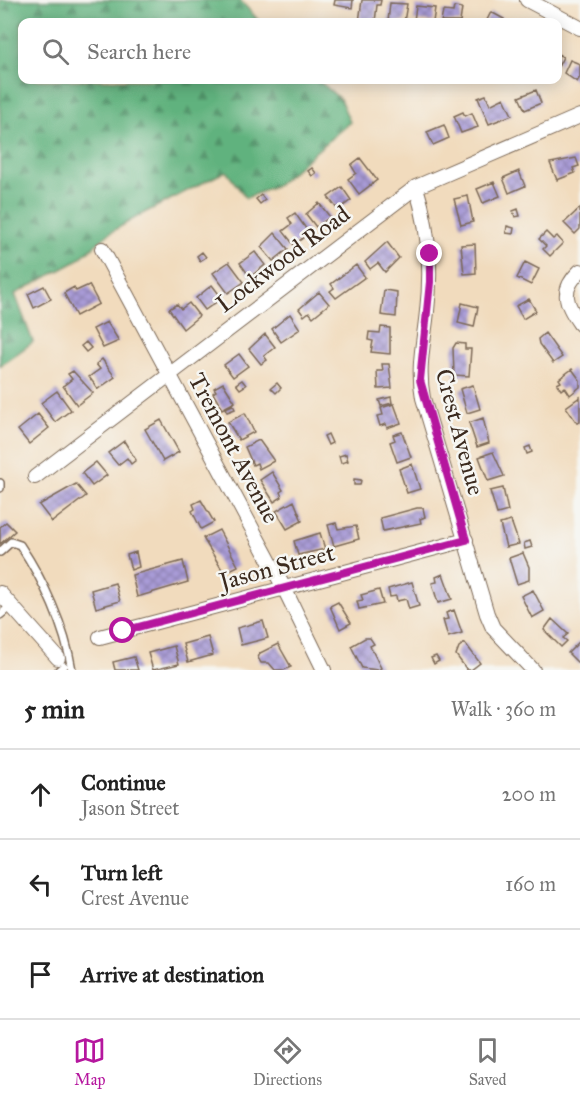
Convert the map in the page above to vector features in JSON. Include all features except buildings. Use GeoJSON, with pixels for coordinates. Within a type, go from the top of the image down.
{"type":"FeatureCollection","features":[{"type":"Feature","properties":{"kind":"street"},"geometry":{"type":"LineString","coordinates":[[527,0],[561,18]]}},
{"type":"Feature","properties":{"kind":"street"},"geometry":{"type":"LineString","coordinates":[[562,18],[580,28]]}},
{"type":"Feature","properties":{"kind":"street","name":"Lockwood Road"},"geometry":{"type":"LineString","coordinates":[[35,477],[416,187],[580,116]]}},
{"type":"Feature","properties":{"kind":"street","name":"Crest Avenue"},"geometry":{"type":"LineString","coordinates":[[416,187],[430,254],[430,282],[420,380],[494,628],[533,670]]}},
{"type":"Feature","properties":{"kind":"street","name":"Tremont Avenue"},"geometry":{"type":"LineString","coordinates":[[102,249],[284,588],[324,670]]}},
{"type":"Feature","properties":{"kind":"street"},"geometry":{"type":"LineString","coordinates":[[580,271],[568,285],[565,293],[571,310],[580,324]]}},
{"type":"Feature","properties":{"kind":"street","name":"Jason Street"},"geometry":{"type":"LineString","coordinates":[[100,637],[466,540]]}},
{"type":"Feature","properties":{"kind":"street"},"geometry":{"type":"LineString","coordinates":[[0,593],[64,667]]}},
{"type":"Feature","properties":{"kind":"lane"},"geometry":{"type":"LineString","coordinates":[[0,483],[0,488]]}},
{"type":"Feature","properties":{"kind":"lane"},"geometry":{"type":"LineString","coordinates":[[0,552],[11,542],[20,544],[46,592],[68,650],[64,667]]}},
{"type":"Feature","properties":{"kind":"lane"},"geometry":{"type":"LineString","coordinates":[[0,615],[11,606]]}},
{"type":"Feature","properties":{"kind":"green space"},"geometry":{"type":"Polygon","coordinates":[[[0,0],[240,0],[256,18],[18,18],[18,84],[323,84],[340,99],[350,122],[277,185],[246,198],[226,171],[111,232],[75,262],[15,294],[33,342],[0,366],[0,0]]]}},
{"type":"Feature","properties":{"kind":"route"},"geometry":{"type":"LineString","coordinates":[[123,631],[466,540],[423,398],[420,380],[419,363],[427,314],[430,254]]}}]}
